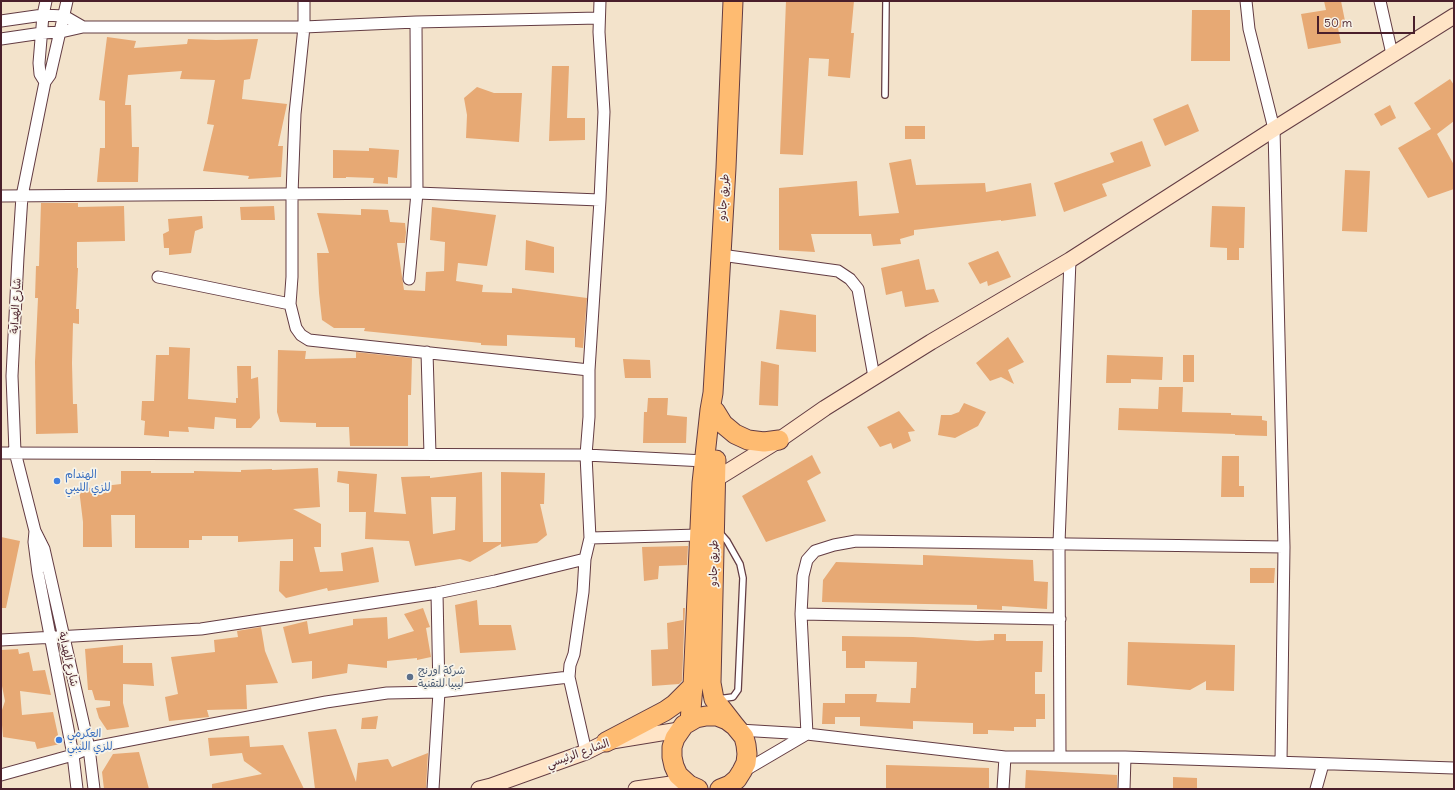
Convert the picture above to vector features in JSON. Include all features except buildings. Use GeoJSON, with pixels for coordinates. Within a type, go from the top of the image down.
{"type":"FeatureCollection","features":[{"type":"Feature","properties":{"kind":"highway","name":"طريق جادو"},"geometry":{"type":"LineString","coordinates":[[690,786],[678,774],[674,766],[672,747],[675,738],[685,726],[694,686],[707,531],[733,1]]}},
{"type":"Feature","properties":{"kind":"highway","name":"طريق جادو"},"geometry":{"type":"LineString","coordinates":[[709,481],[705,460],[710,410],[714,402]]}},
{"type":"Feature","properties":{"kind":"highway"},"geometry":{"type":"LineString","coordinates":[[714,402],[723,424],[735,434],[748,440],[764,442],[779,440]]}},
{"type":"Feature","properties":{"kind":"highway","name":"طريق جادو"},"geometry":{"type":"LineString","coordinates":[[707,531],[711,683],[714,699]]}},
{"type":"Feature","properties":{"kind":"highway"},"geometry":{"type":"LineString","coordinates":[[606,742],[665,711],[694,686]]}},
{"type":"Feature","properties":{"kind":"highway"},"geometry":{"type":"LineString","coordinates":[[714,699],[737,728],[745,741],[747,754],[746,763],[742,771],[730,785],[721,789]]}},
{"type":"Feature","properties":{"kind":"highway"},"geometry":{"type":"LineString","coordinates":[[685,726],[696,718],[717,716],[727,720],[737,728]]}},
{"type":"Feature","properties":{"kind":"street","name":"شارع الهداية"},"geometry":{"type":"LineString","coordinates":[[45,82],[40,74],[39,63],[43,15],[46,1]]}},
{"type":"Feature","properties":{"kind":"street","name":"شارع الهداية"},"geometry":{"type":"LineString","coordinates":[[67,1],[50,75],[45,82],[22,196],[12,376],[15,452],[35,531],[44,549],[89,748],[94,789]]}},
{"type":"Feature","properties":{"kind":"street"},"geometry":{"type":"LineString","coordinates":[[304,1],[304,27],[295,114],[292,194],[292,277],[290,304],[296,328],[309,340],[589,370]]}},
{"type":"Feature","properties":{"kind":"street"},"geometry":{"type":"LineString","coordinates":[[586,752],[569,677],[583,592],[585,559],[590,538],[586,455],[589,418],[589,370],[604,112],[599,18],[600,1]]}},
{"type":"Feature","properties":{"kind":"street"},"geometry":{"type":"LineString","coordinates":[[1246,1],[1249,30],[1274,129],[1284,546],[1281,762]]}},
{"type":"Feature","properties":{"kind":"street"},"geometry":{"type":"LineString","coordinates":[[1380,1],[1392,54]]}},
{"type":"Feature","properties":{"kind":"street"},"geometry":{"type":"LineString","coordinates":[[1,21],[43,15],[64,16],[83,27]]}},
{"type":"Feature","properties":{"kind":"street"},"geometry":{"type":"LineString","coordinates":[[709,481],[779,440],[874,377],[1070,260],[1454,16]]}},
{"type":"Feature","properties":{"kind":"street"},"geometry":{"type":"LineString","coordinates":[[1,39],[42,32],[61,32],[83,27],[304,27],[416,22],[599,18]]}},
{"type":"Feature","properties":{"kind":"street"},"geometry":{"type":"LineString","coordinates":[[410,279],[417,193],[416,22]]}},
{"type":"Feature","properties":{"kind":"street"},"geometry":{"type":"LineString","coordinates":[[1,196],[417,193],[600,200]]}},
{"type":"Feature","properties":{"kind":"street"},"geometry":{"type":"LineString","coordinates":[[721,255],[838,271],[850,279],[858,289],[874,377]]}},
{"type":"Feature","properties":{"kind":"street"},"geometry":{"type":"LineString","coordinates":[[1060,758],[1060,543],[1070,260]]}},
{"type":"Feature","properties":{"kind":"street"},"geometry":{"type":"LineString","coordinates":[[158,277],[290,304]]}},
{"type":"Feature","properties":{"kind":"street"},"geometry":{"type":"LineString","coordinates":[[427,352],[430,454]]}},
{"type":"Feature","properties":{"kind":"street"},"geometry":{"type":"LineString","coordinates":[[1,453],[586,455],[705,460]]}},
{"type":"Feature","properties":{"kind":"street","name":"شارع الهداية"},"geometry":{"type":"LineString","coordinates":[[35,531],[35,552],[73,755],[77,789]]}},
{"type":"Feature","properties":{"kind":"street"},"geometry":{"type":"LineString","coordinates":[[590,538],[707,531]]}},
{"type":"Feature","properties":{"kind":"street"},"geometry":{"type":"LineString","coordinates":[[807,734],[800,614],[807,560],[816,551],[834,545],[856,541],[1284,546]]}},
{"type":"Feature","properties":{"kind":"street"},"geometry":{"type":"LineString","coordinates":[[1,640],[201,629],[437,593],[495,582],[585,559]]}},
{"type":"Feature","properties":{"kind":"street"},"geometry":{"type":"LineString","coordinates":[[432,789],[439,692],[437,593]]}},
{"type":"Feature","properties":{"kind":"street"},"geometry":{"type":"LineString","coordinates":[[800,614],[1060,619]]}},
{"type":"Feature","properties":{"kind":"street"},"geometry":{"type":"LineString","coordinates":[[2,771],[73,755],[89,748],[326,702],[387,694],[439,692],[569,677]]}},
{"type":"Feature","properties":{"kind":"street","name":"الشارع الرئيسي"},"geometry":{"type":"LineString","coordinates":[[479,789],[586,752],[606,742],[685,726]]}},
{"type":"Feature","properties":{"kind":"street"},"geometry":{"type":"LineString","coordinates":[[737,728],[807,734],[1005,757],[1126,757],[1454,768]]}},
{"type":"Feature","properties":{"kind":"street"},"geometry":{"type":"LineString","coordinates":[[742,771],[807,734]]}},
{"type":"Feature","properties":{"kind":"street"},"geometry":{"type":"LineString","coordinates":[[1003,789],[1005,757]]}},
{"type":"Feature","properties":{"kind":"street"},"geometry":{"type":"LineString","coordinates":[[1124,789],[1126,757]]}},
{"type":"Feature","properties":{"kind":"street"},"geometry":{"type":"LineString","coordinates":[[1316,789],[1323,764]]}},
{"type":"Feature","properties":{"kind":"street"},"geometry":{"type":"LineString","coordinates":[[636,789],[690,786]]}},
{"type":"Feature","properties":{"kind":"lane"},"geometry":{"type":"LineString","coordinates":[[885,95],[886,1]]}},
{"type":"Feature","properties":{"kind":"lane"},"geometry":{"type":"LineString","coordinates":[[707,531],[727,541],[740,564],[743,578],[738,690],[732,697],[714,699]]}},
{"type":"Feature","properties":{"kind":"place","name":"الهندام للزي الليبي"},"geometry":{"type":"Point","coordinates":[57,481]}},
{"type":"Feature","properties":{"kind":"place","name":"شركة اورنج ليبيا للتقنية"},"geometry":{"type":"Point","coordinates":[410,677]}},
{"type":"Feature","properties":{"kind":"place","name":"العكرمي للزي الليبي"},"geometry":{"type":"Point","coordinates":[59,740]}}]}
